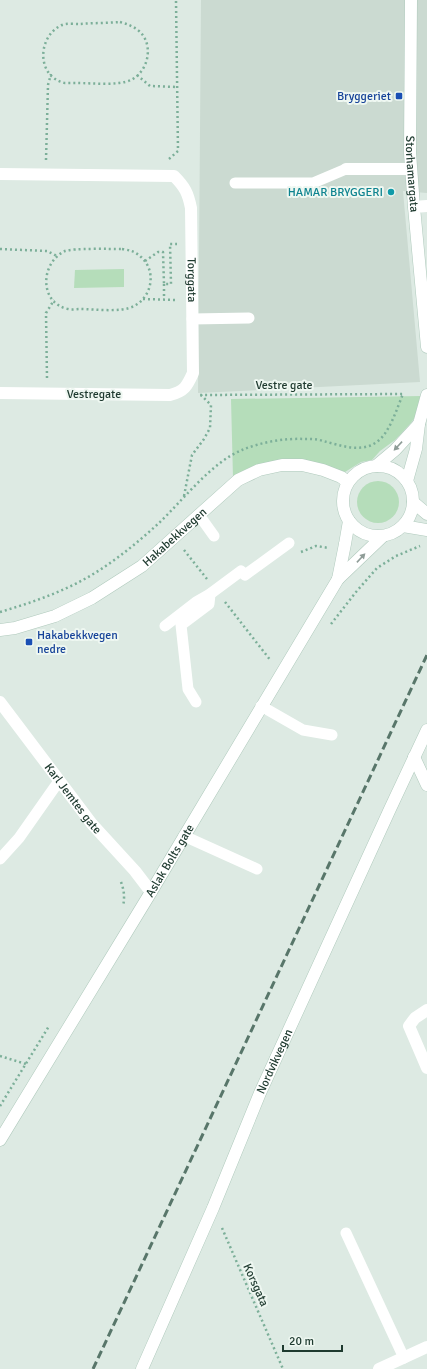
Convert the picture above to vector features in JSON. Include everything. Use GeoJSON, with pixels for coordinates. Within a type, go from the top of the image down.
{"type":"FeatureCollection","features":[{"type":"Feature","properties":{"kind":"main road","name":"Storhamargata"},"geometry":{"type":"LineString","coordinates":[[412,0],[410,113],[411,169],[427,347]]}},
{"type":"Feature","properties":{"kind":"main road"},"geometry":{"type":"LineString","coordinates":[[346,169],[411,169]]}},
{"type":"Feature","properties":{"kind":"main road"},"geometry":{"type":"LineString","coordinates":[[0,174],[46,174]]}},
{"type":"Feature","properties":{"kind":"main road","name":"Torggata"},"geometry":{"type":"LineString","coordinates":[[46,174],[174,176],[182,184],[188,194],[191,208],[192,372],[186,387]]}},
{"type":"Feature","properties":{"kind":"main road"},"geometry":{"type":"LineString","coordinates":[[414,208],[427,206]]}},
{"type":"Feature","properties":{"kind":"main road","name":"Vestregate"},"geometry":{"type":"LineString","coordinates":[[0,393],[170,395],[179,393],[186,387]]}},
{"type":"Feature","properties":{"kind":"main road"},"geometry":{"type":"LineString","coordinates":[[407,481],[416,449],[419,424],[427,395]]}},
{"type":"Feature","properties":{"kind":"main road"},"geometry":{"type":"LineString","coordinates":[[376,466],[419,424]]}},
{"type":"Feature","properties":{"kind":"main road","name":"Hakabekkvegen"},"geometry":{"type":"LineString","coordinates":[[0,630],[15,628],[55,616],[92,598],[142,566],[238,480],[259,470],[282,466],[302,465],[323,470],[348,482]]}},
{"type":"Feature","properties":{"kind":"main road"},"geometry":{"type":"LineString","coordinates":[[376,466],[385,466],[401,474],[407,481],[411,489],[413,502],[410,515],[403,526],[396,532],[375,537],[366,535],[354,528],[348,521],[344,510],[343,494],[348,482],[360,471],[376,466]]}},
{"type":"Feature","properties":{"kind":"main road"},"geometry":{"type":"LineString","coordinates":[[413,502],[427,514]]}},
{"type":"Feature","properties":{"kind":"main road","name":"Aslak Bolts gate"},"geometry":{"type":"LineString","coordinates":[[338,580],[348,521]]}},
{"type":"Feature","properties":{"kind":"main road"},"geometry":{"type":"LineString","coordinates":[[403,526],[427,530]]}},
{"type":"Feature","properties":{"kind":"main road","name":"Aslak Bolts gate"},"geometry":{"type":"LineString","coordinates":[[0,1140],[338,580],[384,536]]}},
{"type":"Feature","properties":{"kind":"main road","name":"Karl Jemtes gate"},"geometry":{"type":"LineString","coordinates":[[0,702],[92,824],[151,892]]}},
{"type":"Feature","properties":{"kind":"main road"},"geometry":{"type":"LineString","coordinates":[[427,730],[414,757],[427,785]]}},
{"type":"Feature","properties":{"kind":"main road","name":"Nordvikvegen"},"geometry":{"type":"LineString","coordinates":[[142,1369],[213,1208],[260,1093],[414,757]]}},
{"type":"Feature","properties":{"kind":"main road"},"geometry":{"type":"LineString","coordinates":[[427,1010],[415,1018],[410,1026],[427,1068]]}},
{"type":"Feature","properties":{"kind":"main road"},"geometry":{"type":"LineString","coordinates":[[379,1369],[427,1347]]}},
{"type":"Feature","properties":{"kind":"lane"},"geometry":{"type":"LineString","coordinates":[[235,183],[313,183],[346,169]]}},
{"type":"Feature","properties":{"kind":"lane"},"geometry":{"type":"LineString","coordinates":[[192,319],[249,318]]}},
{"type":"Feature","properties":{"kind":"lane"},"geometry":{"type":"LineString","coordinates":[[199,515],[214,536]]}},
{"type":"Feature","properties":{"kind":"lane"},"geometry":{"type":"LineString","coordinates":[[165,626],[196,602],[213,592],[241,571],[245,575],[289,543]]}},
{"type":"Feature","properties":{"kind":"lane"},"geometry":{"type":"LineString","coordinates":[[196,702],[188,689],[181,625],[209,604],[213,592]]}},
{"type":"Feature","properties":{"kind":"lane"},"geometry":{"type":"LineString","coordinates":[[261,706],[303,730],[332,735]]}},
{"type":"Feature","properties":{"kind":"lane"},"geometry":{"type":"LineString","coordinates":[[0,859],[19,838],[59,780]]}},
{"type":"Feature","properties":{"kind":"lane"},"geometry":{"type":"LineString","coordinates":[[184,836],[257,869]]}},
{"type":"Feature","properties":{"kind":"lane"},"geometry":{"type":"LineString","coordinates":[[346,1232],[404,1358]]}},
{"type":"Feature","properties":{"kind":"path"},"geometry":{"type":"LineString","coordinates":[[170,159],[178,151],[176,0]]}},
{"type":"Feature","properties":{"kind":"path"},"geometry":{"type":"LineString","coordinates":[[120,22],[130,25],[140,32],[146,41],[148,52],[146,63],[140,73],[131,80],[120,83],[65,83],[54,78],[51,74],[44,64],[44,46],[47,38],[54,30],[64,24],[120,22]]}},
{"type":"Feature","properties":{"kind":"path"},"geometry":{"type":"LineString","coordinates":[[46,174],[48,85],[51,74]]}},
{"type":"Feature","properties":{"kind":"path"},"geometry":{"type":"LineString","coordinates":[[137,75],[150,86],[177,88]]}},
{"type":"Feature","properties":{"kind":"path"},"geometry":{"type":"LineString","coordinates":[[164,284],[171,284],[170,244],[177,244],[177,251]]}},
{"type":"Feature","properties":{"kind":"path"},"geometry":{"type":"LineString","coordinates":[[0,249],[47,251],[57,256]]}},
{"type":"Feature","properties":{"kind":"path"},"geometry":{"type":"LineString","coordinates":[[122,249],[133,251],[145,262],[149,267],[151,278],[149,290],[143,299],[134,306],[123,309],[67,309],[57,304],[47,290],[45,281],[46,272],[57,256],[67,251],[122,249]]}},
{"type":"Feature","properties":{"kind":"path"},"geometry":{"type":"LineString","coordinates":[[145,262],[158,252],[163,252],[164,300]]}},
{"type":"Feature","properties":{"kind":"path"},"geometry":{"type":"LineString","coordinates":[[177,293],[177,308]]}},
{"type":"Feature","properties":{"kind":"path"},"geometry":{"type":"LineString","coordinates":[[143,299],[177,300]]}},
{"type":"Feature","properties":{"kind":"path"},"geometry":{"type":"LineString","coordinates":[[45,394],[47,380],[46,313],[54,300]]}},
{"type":"Feature","properties":{"kind":"path","name":"Vestre gate"},"geometry":{"type":"LineString","coordinates":[[186,387],[201,395],[403,394]]}},
{"type":"Feature","properties":{"kind":"path"},"geometry":{"type":"LineString","coordinates":[[184,496],[192,454],[204,439],[210,428],[211,406],[201,395]]}},
{"type":"Feature","properties":{"kind":"path"},"geometry":{"type":"LineString","coordinates":[[297,553],[316,546],[332,548]]}},
{"type":"Feature","properties":{"kind":"path"},"geometry":{"type":"LineString","coordinates":[[183,548],[213,592],[281,673]]}},
{"type":"Feature","properties":{"kind":"path"},"geometry":{"type":"LineString","coordinates":[[118,877],[122,882],[124,891],[122,908]]}},
{"type":"Feature","properties":{"kind":"path"},"geometry":{"type":"LineString","coordinates":[[0,1106],[50,1024]]}},
{"type":"Feature","properties":{"kind":"path"},"geometry":{"type":"LineString","coordinates":[[0,1056],[44,1068]]}},
{"type":"Feature","properties":{"kind":"path","name":"Korsgata"},"geometry":{"type":"LineString","coordinates":[[213,1208],[283,1369]]}},
{"type":"Feature","properties":{"kind":"shaded area"},"geometry":{"type":"Polygon","coordinates":[[[201,0],[427,0],[427,193],[403,191],[420,382],[198,393],[201,0]]]}},
{"type":"Feature","properties":{"kind":"green space"},"geometry":{"type":"Polygon","coordinates":[[[124,269],[124,287],[74,288],[75,270],[124,269]]]}},
{"type":"Feature","properties":{"kind":"green space"},"geometry":{"type":"Polygon","coordinates":[[[421,396],[416,416],[395,440],[380,451],[372,460],[361,462],[345,472],[322,465],[233,478],[231,399],[421,396]]]}},
{"type":"Feature","properties":{"kind":"green space"},"geometry":{"type":"Polygon","coordinates":[[[374,481],[382,481],[390,484],[396,490],[399,502],[396,514],[390,520],[382,523],[374,523],[366,520],[360,514],[357,506],[357,498],[360,490],[366,484],[374,481]]]}},
{"type":"Feature","properties":{"kind":"railway"},"geometry":{"type":"LineString","coordinates":[[93,1369],[427,655]]}},
{"type":"Feature","properties":{"kind":"place","name":"Bryggeriet"},"geometry":{"type":"Point","coordinates":[399,96]}},
{"type":"Feature","properties":{"kind":"place","name":"HAMAR BRYGGERI"},"geometry":{"type":"Point","coordinates":[391,192]}},
{"type":"Feature","properties":{"kind":"place","name":"Hakabekkvegen nedre"},"geometry":{"type":"Point","coordinates":[29,642]}}]}
